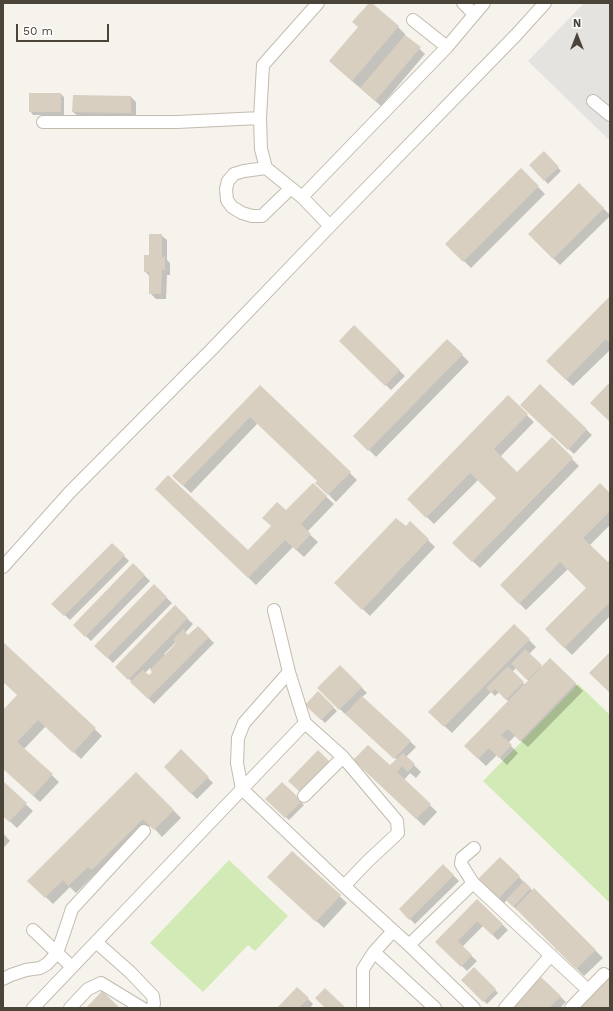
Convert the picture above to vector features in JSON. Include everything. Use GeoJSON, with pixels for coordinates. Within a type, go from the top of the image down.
{"type":"FeatureCollection","features":[{"type":"Feature","properties":{"kind":"lane"},"geometry":{"type":"LineString","coordinates":[[318,3],[263,65],[260,118],[261,149],[266,168],[302,197],[330,226]]}},
{"type":"Feature","properties":{"kind":"lane"},"geometry":{"type":"LineString","coordinates":[[463,3],[474,14]]}},
{"type":"Feature","properties":{"kind":"lane"},"geometry":{"type":"LineString","coordinates":[[302,197],[447,47],[484,3]]}},
{"type":"Feature","properties":{"kind":"lane"},"geometry":{"type":"LineString","coordinates":[[3,567],[70,492],[213,348],[516,35],[545,3]]}},
{"type":"Feature","properties":{"kind":"lane"},"geometry":{"type":"LineString","coordinates":[[413,20],[447,47]]}},
{"type":"Feature","properties":{"kind":"lane"},"geometry":{"type":"LineString","coordinates":[[593,101],[610,115]]}},
{"type":"Feature","properties":{"kind":"lane"},"geometry":{"type":"LineString","coordinates":[[43,122],[177,122],[260,118]]}},
{"type":"Feature","properties":{"kind":"lane"},"geometry":{"type":"LineString","coordinates":[[266,168],[234,174],[228,181],[226,189],[227,200],[232,207],[242,213],[252,216],[262,216],[291,188]]}},
{"type":"Feature","properties":{"kind":"lane"},"geometry":{"type":"LineString","coordinates":[[274,610],[289,672],[305,723],[342,757],[397,821],[398,833],[344,886]]}},
{"type":"Feature","properties":{"kind":"lane"},"geometry":{"type":"LineString","coordinates":[[289,672],[244,723],[238,738],[238,763],[242,789],[344,886],[410,945],[474,1008]]}},
{"type":"Feature","properties":{"kind":"lane"},"geometry":{"type":"LineString","coordinates":[[33,1008],[305,723]]}},
{"type":"Feature","properties":{"kind":"lane"},"geometry":{"type":"LineString","coordinates":[[304,796],[342,757]]}},
{"type":"Feature","properties":{"kind":"lane"},"geometry":{"type":"LineString","coordinates":[[3,979],[26,970],[40,968],[47,964],[57,953],[72,909],[144,831]]}},
{"type":"Feature","properties":{"kind":"lane"},"geometry":{"type":"LineString","coordinates":[[474,848],[462,858],[461,864],[473,883],[588,990]]}},
{"type":"Feature","properties":{"kind":"lane"},"geometry":{"type":"LineString","coordinates":[[410,945],[473,883]]}},
{"type":"Feature","properties":{"kind":"lane"},"geometry":{"type":"LineString","coordinates":[[33,930],[72,967]]}},
{"type":"Feature","properties":{"kind":"lane"},"geometry":{"type":"LineString","coordinates":[[363,1008],[362,968],[393,931]]}},
{"type":"Feature","properties":{"kind":"lane"},"geometry":{"type":"LineString","coordinates":[[96,942],[130,972],[153,996],[154,1004],[151,1008]]}},
{"type":"Feature","properties":{"kind":"lane"},"geometry":{"type":"LineString","coordinates":[[374,952],[436,1008]]}},
{"type":"Feature","properties":{"kind":"lane"},"geometry":{"type":"LineString","coordinates":[[505,1008],[551,955]]}},
{"type":"Feature","properties":{"kind":"lane"},"geometry":{"type":"LineString","coordinates":[[571,1008],[604,974]]}},
{"type":"Feature","properties":{"kind":"lane"},"geometry":{"type":"LineString","coordinates":[[70,1008],[88,989],[101,984],[142,1008]]}},
{"type":"Feature","properties":{"kind":"green space"},"geometry":{"type":"Polygon","coordinates":[[[578,684],[610,715],[610,903],[483,781],[578,684]]]}},
{"type":"Feature","properties":{"kind":"green space"},"geometry":{"type":"Polygon","coordinates":[[[229,860],[288,916],[255,951],[248,945],[203,992],[150,943],[229,860]]]}},
{"type":"Feature","properties":{"kind":"shaded area"},"geometry":{"type":"Polygon","coordinates":[[[584,3],[610,3],[610,137],[608,139],[528,61],[584,3]]]}},
{"type":"Feature","properties":{"kind":"building"},"geometry":{"type":"Polygon","coordinates":[[[369,3],[372,3],[399,26],[352,81],[329,61],[358,27],[352,22],[369,3]]]}},
{"type":"Feature","properties":{"kind":"building"},"geometry":{"type":"Polygon","coordinates":[[[405,35],[421,47],[375,101],[360,88],[405,35]]]}},
{"type":"Feature","properties":{"kind":"building"},"geometry":{"type":"Polygon","coordinates":[[[29,93],[61,93],[61,112],[29,112],[29,93]]]}},
{"type":"Feature","properties":{"kind":"building"},"geometry":{"type":"Polygon","coordinates":[[[73,95],[131,96],[131,113],[72,112],[73,95]]]}},
{"type":"Feature","properties":{"kind":"building"},"geometry":{"type":"Polygon","coordinates":[[[544,151],[559,167],[544,181],[529,165],[544,151]]]}},
{"type":"Feature","properties":{"kind":"building"},"geometry":{"type":"Polygon","coordinates":[[[521,168],[539,186],[463,262],[445,244],[521,168]]]}},
{"type":"Feature","properties":{"kind":"building"},"geometry":{"type":"Polygon","coordinates":[[[579,183],[604,208],[553,259],[528,234],[579,183]]]}},
{"type":"Feature","properties":{"kind":"building"},"geometry":{"type":"Polygon","coordinates":[[[149,234],[162,234],[162,257],[165,257],[165,270],[162,270],[161,294],[149,294],[149,272],[144,272],[144,255],[149,255],[149,234]]]}},
{"type":"Feature","properties":{"kind":"building"},"geometry":{"type":"Polygon","coordinates":[[[610,296],[610,344],[606,339],[566,380],[546,361],[610,296]]]}},
{"type":"Feature","properties":{"kind":"building"},"geometry":{"type":"Polygon","coordinates":[[[354,325],[400,370],[385,386],[339,341],[354,325]]]}},
{"type":"Feature","properties":{"kind":"building"},"geometry":{"type":"Polygon","coordinates":[[[447,339],[463,354],[368,451],[353,436],[447,339]]]}},
{"type":"Feature","properties":{"kind":"building"},"geometry":{"type":"Polygon","coordinates":[[[610,382],[610,422],[590,403],[610,382]]]}},
{"type":"Feature","properties":{"kind":"building"},"geometry":{"type":"Polygon","coordinates":[[[540,384],[587,429],[568,450],[520,405],[540,384]]]}},
{"type":"Feature","properties":{"kind":"building"},"geometry":{"type":"Polygon","coordinates":[[[260,385],[351,472],[328,495],[315,483],[317,481],[250,417],[183,486],[172,476],[260,385]]]}},
{"type":"Feature","properties":{"kind":"building"},"geometry":{"type":"Polygon","coordinates":[[[508,395],[528,414],[494,449],[517,472],[552,437],[573,458],[472,562],[452,543],[496,498],[470,473],[426,518],[407,499],[508,395]]]}},
{"type":"Feature","properties":{"kind":"building"},"geometry":{"type":"Polygon","coordinates":[[[168,475],[248,550],[271,526],[262,518],[277,502],[286,510],[313,483],[327,496],[301,524],[311,534],[296,550],[285,540],[248,578],[155,489],[168,475]]]}},
{"type":"Feature","properties":{"kind":"building"},"geometry":{"type":"Polygon","coordinates":[[[600,483],[610,493],[610,511],[583,538],[608,562],[610,559],[610,602],[564,648],[545,629],[586,588],[560,562],[519,604],[500,585],[600,483]]]}},
{"type":"Feature","properties":{"kind":"building"},"geometry":{"type":"Polygon","coordinates":[[[396,518],[406,526],[410,521],[429,539],[362,610],[334,583],[396,518]]]}},
{"type":"Feature","properties":{"kind":"building"},"geometry":{"type":"Polygon","coordinates":[[[112,543],[125,555],[64,616],[51,604],[112,543]]]}},
{"type":"Feature","properties":{"kind":"building"},"geometry":{"type":"Polygon","coordinates":[[[133,563],[145,575],[85,637],[73,625],[133,563]]]}},
{"type":"Feature","properties":{"kind":"building"},"geometry":{"type":"Polygon","coordinates":[[[154,584],[167,597],[107,658],[94,646],[154,584]]]}},
{"type":"Feature","properties":{"kind":"building"},"geometry":{"type":"Polygon","coordinates":[[[175,605],[188,618],[128,680],[115,667],[175,605]]]}},
{"type":"Feature","properties":{"kind":"building"},"geometry":{"type":"Polygon","coordinates":[[[514,624],[530,639],[444,727],[428,712],[514,624]]]}},
{"type":"Feature","properties":{"kind":"building"},"geometry":{"type":"Polygon","coordinates":[[[198,626],[209,637],[148,699],[130,682],[143,670],[149,675],[152,672],[150,670],[176,643],[173,640],[183,629],[188,635],[198,626]]]}},
{"type":"Feature","properties":{"kind":"building"},"geometry":{"type":"Polygon","coordinates":[[[3,642],[96,728],[73,753],[38,720],[17,742],[53,774],[33,796],[3,769],[3,710],[17,695],[3,682],[3,642]]]}},
{"type":"Feature","properties":{"kind":"building"},"geometry":{"type":"Polygon","coordinates":[[[525,649],[542,665],[527,680],[511,664],[525,649]]]}},
{"type":"Feature","properties":{"kind":"building"},"geometry":{"type":"Polygon","coordinates":[[[610,652],[610,691],[609,692],[589,673],[610,652]]]}},
{"type":"Feature","properties":{"kind":"building"},"geometry":{"type":"Polygon","coordinates":[[[550,658],[576,683],[520,741],[508,729],[501,735],[512,745],[499,758],[489,748],[478,759],[464,746],[550,658]]]}},
{"type":"Feature","properties":{"kind":"building"},"geometry":{"type":"Polygon","coordinates":[[[340,665],[362,687],[339,710],[317,688],[340,665]]]}},
{"type":"Feature","properties":{"kind":"building"},"geometry":{"type":"Polygon","coordinates":[[[508,666],[524,682],[506,700],[495,689],[491,693],[486,688],[508,666]]]}},
{"type":"Feature","properties":{"kind":"building"},"geometry":{"type":"Polygon","coordinates":[[[318,691],[334,707],[321,720],[305,705],[318,691]]]}},
{"type":"Feature","properties":{"kind":"building"},"geometry":{"type":"Polygon","coordinates":[[[362,696],[411,741],[394,759],[345,714],[362,696]]]}},
{"type":"Feature","properties":{"kind":"building"},"geometry":{"type":"Polygon","coordinates":[[[368,745],[390,765],[403,753],[415,764],[408,772],[402,766],[397,772],[431,804],[416,819],[353,760],[368,745]]]}},
{"type":"Feature","properties":{"kind":"building"},"geometry":{"type":"Polygon","coordinates":[[[181,749],[209,777],[191,794],[164,767],[181,749]]]}},
{"type":"Feature","properties":{"kind":"building"},"geometry":{"type":"Polygon","coordinates":[[[318,750],[331,763],[301,793],[288,781],[318,750]]]}},
{"type":"Feature","properties":{"kind":"building"},"geometry":{"type":"Polygon","coordinates":[[[136,772],[174,810],[154,830],[143,819],[92,870],[88,867],[68,886],[63,880],[45,898],[27,881],[136,772]]]}},
{"type":"Feature","properties":{"kind":"building"},"geometry":{"type":"Polygon","coordinates":[[[3,781],[27,803],[9,822],[3,816],[3,781]]]}},
{"type":"Feature","properties":{"kind":"building"},"geometry":{"type":"Polygon","coordinates":[[[282,782],[302,801],[285,818],[265,799],[282,782]]]}},
{"type":"Feature","properties":{"kind":"building"},"geometry":{"type":"Polygon","coordinates":[[[292,851],[341,895],[316,922],[267,877],[292,851]]]}},
{"type":"Feature","properties":{"kind":"building"},"geometry":{"type":"Polygon","coordinates":[[[500,857],[520,876],[498,899],[477,880],[500,857]]]}},
{"type":"Feature","properties":{"kind":"building"},"geometry":{"type":"Polygon","coordinates":[[[443,864],[454,875],[409,920],[399,909],[443,864]]]}},
{"type":"Feature","properties":{"kind":"building"},"geometry":{"type":"Polygon","coordinates":[[[524,881],[531,888],[513,907],[506,900],[524,881]]]}},
{"type":"Feature","properties":{"kind":"building"},"geometry":{"type":"Polygon","coordinates":[[[534,888],[596,950],[576,969],[515,908],[534,888]]]}},
{"type":"Feature","properties":{"kind":"building"},"geometry":{"type":"Polygon","coordinates":[[[477,899],[503,924],[492,935],[477,921],[458,941],[472,955],[461,967],[435,942],[477,899]]]}},
{"type":"Feature","properties":{"kind":"building"},"geometry":{"type":"Polygon","coordinates":[[[474,967],[496,989],[483,1002],[461,980],[474,967]]]}},
{"type":"Feature","properties":{"kind":"building"},"geometry":{"type":"Polygon","coordinates":[[[605,974],[610,978],[610,1008],[580,1008],[576,1004],[605,974]]]}},
{"type":"Feature","properties":{"kind":"building"},"geometry":{"type":"Polygon","coordinates":[[[541,977],[561,996],[549,1008],[513,1008],[512,1007],[541,977]]]}},
{"type":"Feature","properties":{"kind":"building"},"geometry":{"type":"Polygon","coordinates":[[[297,987],[309,998],[299,1008],[277,1008],[297,987]]]}},
{"type":"Feature","properties":{"kind":"building"},"geometry":{"type":"Polygon","coordinates":[[[325,988],[346,1008],[325,1008],[315,998],[325,988]]]}},
{"type":"Feature","properties":{"kind":"building"},"geometry":{"type":"Polygon","coordinates":[[[102,991],[120,1008],[86,1008],[102,991]]]}}]}
